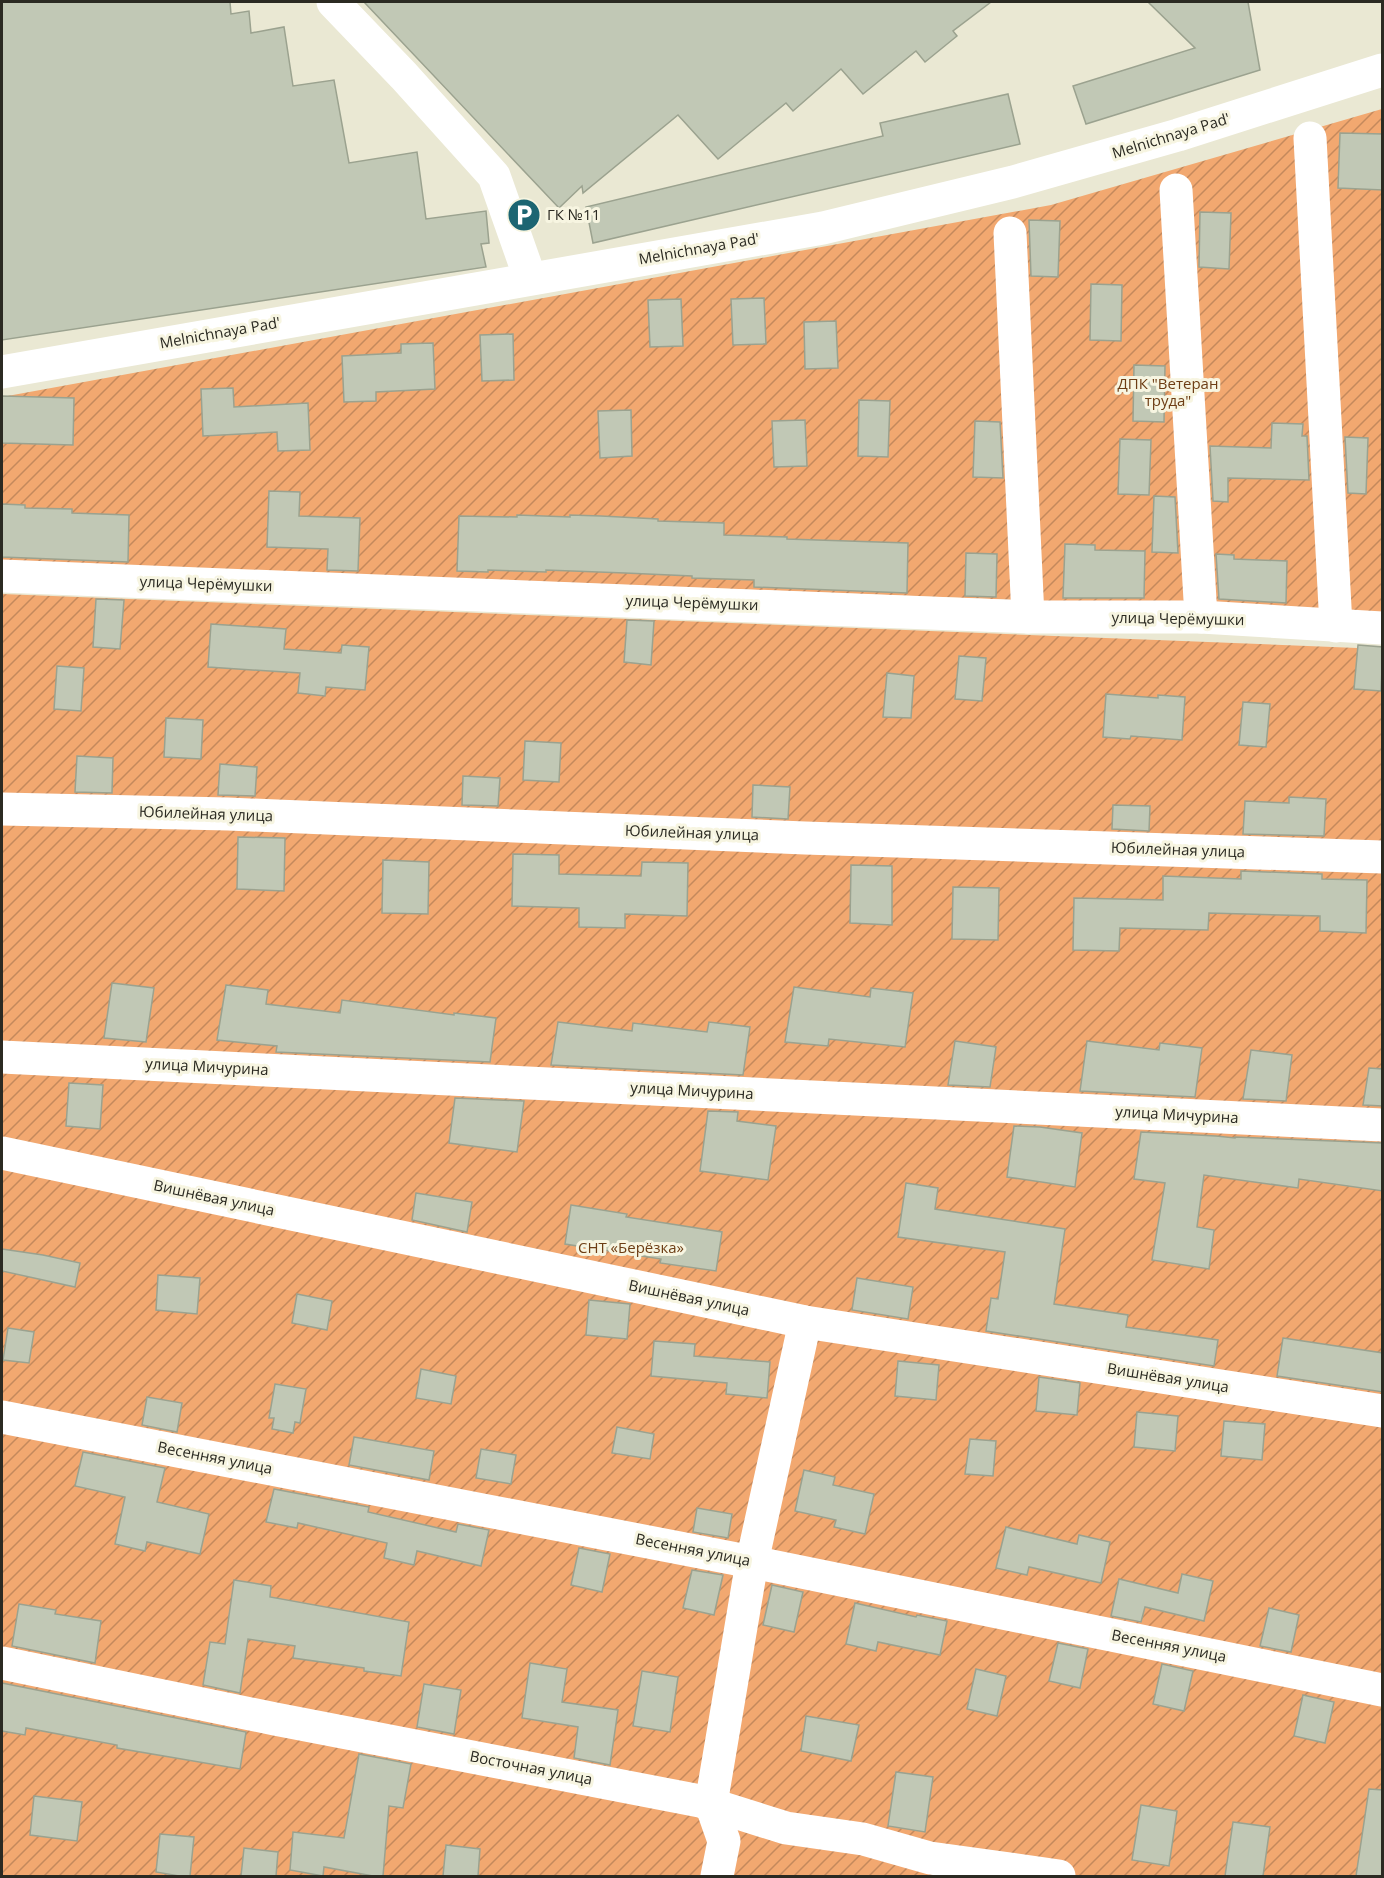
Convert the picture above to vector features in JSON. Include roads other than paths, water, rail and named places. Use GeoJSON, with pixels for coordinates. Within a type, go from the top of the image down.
{"type":"FeatureCollection","features":[{"type":"Feature","properties":{"kind":"street"},"geometry":{"type":"LineString","coordinates":[[333,2],[404,76],[494,176],[530,278]]}},
{"type":"Feature","properties":{"kind":"street","name":"Melnichnaya Pad'"},"geometry":{"type":"LineString","coordinates":[[2,372],[823,228],[991,187],[1178,135],[1383,70]]}},
{"type":"Feature","properties":{"kind":"street"},"geometry":{"type":"LineString","coordinates":[[1310,138],[1336,626]]}},
{"type":"Feature","properties":{"kind":"street"},"geometry":{"type":"LineString","coordinates":[[1176,190],[1201,617]]}},
{"type":"Feature","properties":{"kind":"street"},"geometry":{"type":"LineString","coordinates":[[1010,233],[1028,617]]}},
{"type":"Feature","properties":{"kind":"street","name":"улица Черёмушки"},"geometry":{"type":"LineString","coordinates":[[2,576],[1028,617],[1201,617],[1383,628]]}},
{"type":"Feature","properties":{"kind":"street","name":"Юбилейная улица"},"geometry":{"type":"LineString","coordinates":[[2,809],[228,814],[806,838],[1383,857]]}},
{"type":"Feature","properties":{"kind":"street","name":"улица Мичурина"},"geometry":{"type":"LineString","coordinates":[[2,1057],[1383,1125]]}},
{"type":"Feature","properties":{"kind":"street","name":"Вишнёвая улица"},"geometry":{"type":"LineString","coordinates":[[2,1153],[805,1322],[1383,1411]]}},
{"type":"Feature","properties":{"kind":"street"},"geometry":{"type":"LineString","coordinates":[[717,1876],[723,1841],[711,1804],[752,1562],[805,1322]]}},
{"type":"Feature","properties":{"kind":"street","name":"Весенняя улица"},"geometry":{"type":"LineString","coordinates":[[2,1417],[752,1562],[1383,1690]]}},
{"type":"Feature","properties":{"kind":"street","name":"Восточная улица"},"geometry":{"type":"LineString","coordinates":[[2,1663],[711,1804],[786,1828],[863,1839],[930,1858],[1059,1876]]}},
{"type":"Feature","properties":{"kind":"place","name":"ГК №11"},"geometry":{"type":"Point","coordinates":[524,215]}},
{"type":"Feature","properties":{"kind":"park label","name":"ДПК \"Ветеран труда\""},"geometry":{"type":"Point","coordinates":[1168,392]}},
{"type":"Feature","properties":{"kind":"park label","name":"СНТ «Берёзка»"},"geometry":{"type":"Point","coordinates":[631,1248]}}]}
